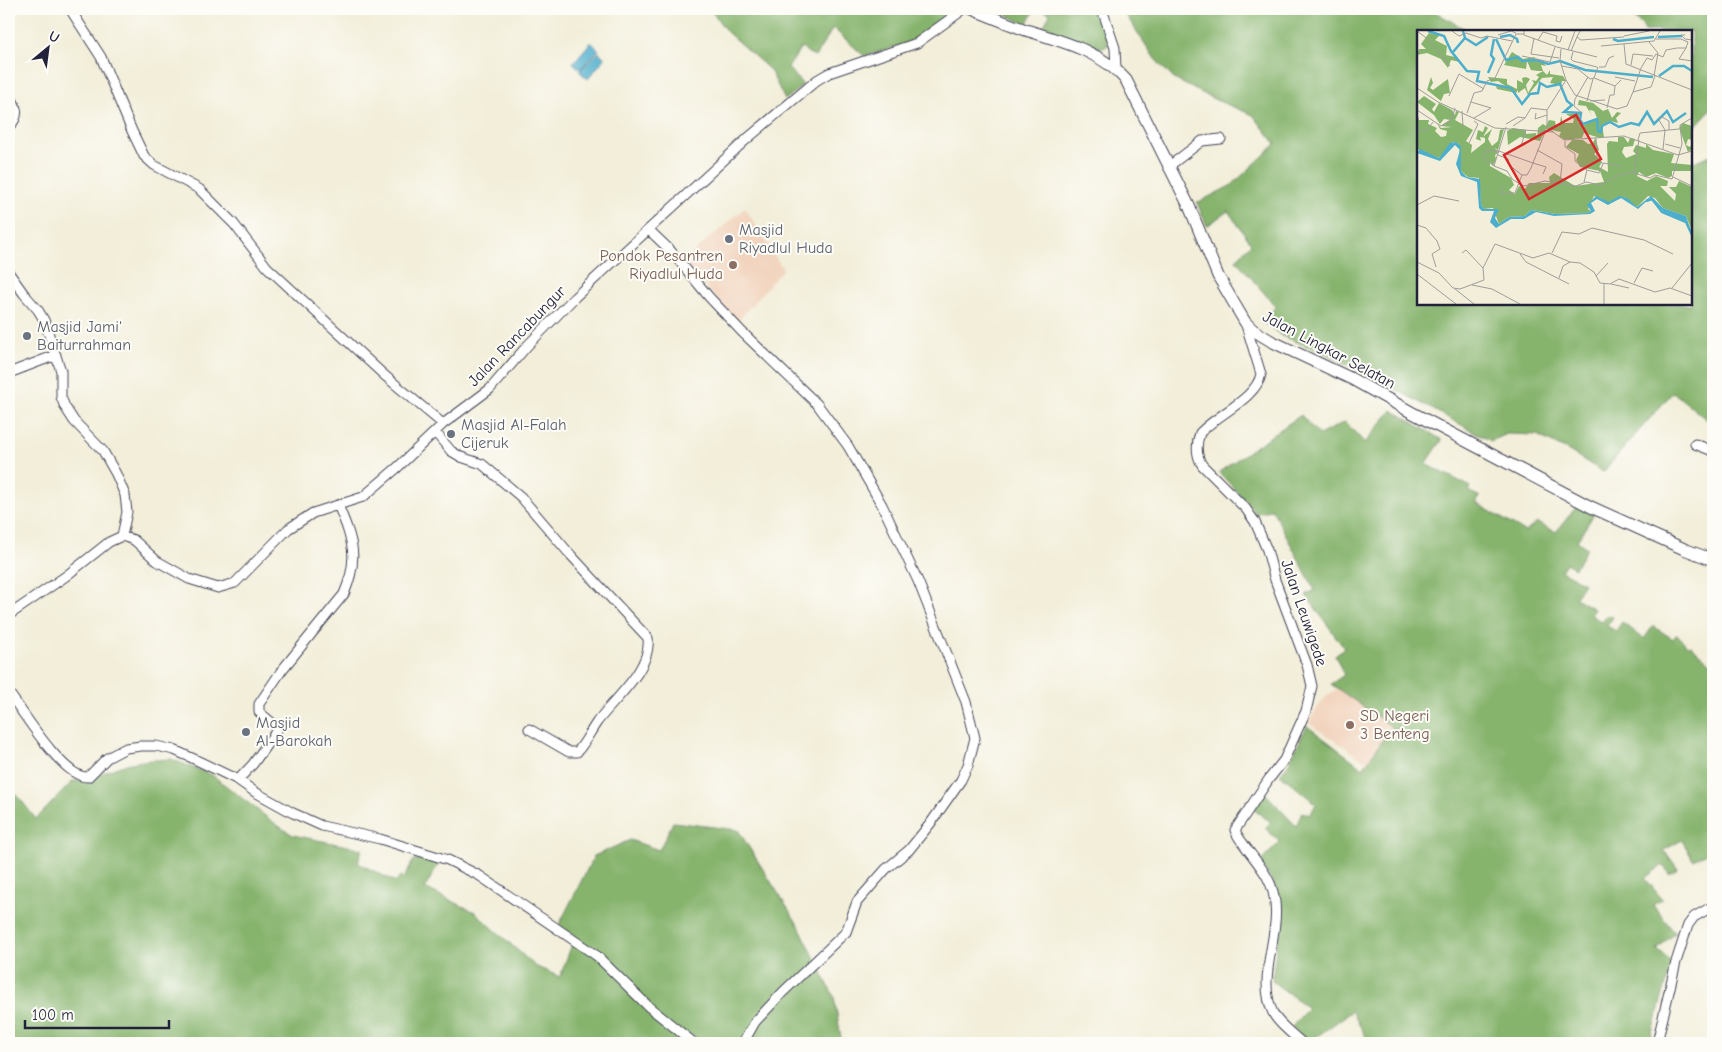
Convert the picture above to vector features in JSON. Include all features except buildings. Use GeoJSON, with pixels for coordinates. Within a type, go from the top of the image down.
{"type":"FeatureCollection","features":[{"type":"Feature","properties":{"kind":"street"},"geometry":{"type":"LineString","coordinates":[[70,9],[101,58],[144,156],[154,165],[199,189],[234,224],[267,266],[384,375],[443,424]]}},
{"type":"Feature","properties":{"kind":"street","name":"Jalan Rancabungur"},"geometry":{"type":"LineString","coordinates":[[122,536],[134,540],[158,561],[179,575],[212,587],[226,587],[235,583],[288,529],[314,513],[363,497],[443,424],[490,390],[527,346],[575,297],[748,138],[817,80],[829,72],[916,43],[964,9]]}},
{"type":"Feature","properties":{"kind":"street","name":"Jalan Lingkar Selatan"},"geometry":{"type":"LineString","coordinates":[[972,9],[1082,49],[1104,60],[1116,69],[1132,89],[1168,167],[1189,206],[1218,276],[1245,322],[1254,330],[1272,341],[1352,379],[1583,502],[1684,549],[1713,560]]}},
{"type":"Feature","properties":{"kind":"street"},"geometry":{"type":"LineString","coordinates":[[1102,9],[1115,48],[1116,69]]}},
{"type":"Feature","properties":{"kind":"street"},"geometry":{"type":"LineString","coordinates":[[9,94],[18,114],[9,127]]}},
{"type":"Feature","properties":{"kind":"street"},"geometry":{"type":"LineString","coordinates":[[1168,167],[1202,140],[1221,139]]}},
{"type":"Feature","properties":{"kind":"street"},"geometry":{"type":"LineString","coordinates":[[649,230],[670,250],[704,292],[742,332],[817,404],[848,446],[882,505],[918,581],[966,702],[975,738],[970,758],[961,780],[930,824],[909,850],[886,869],[857,902],[846,932],[783,992],[755,1022],[743,1043]]}},
{"type":"Feature","properties":{"kind":"street"},"geometry":{"type":"LineString","coordinates":[[9,272],[38,310],[61,371],[61,397],[65,407],[74,421],[102,451],[116,474],[125,495],[127,512],[122,536],[109,542],[66,576],[9,615]]}},
{"type":"Feature","properties":{"kind":"street","name":"Jalan Leuwigede"},"geometry":{"type":"LineString","coordinates":[[1245,322],[1262,374],[1260,380],[1257,386],[1200,433],[1198,438],[1198,457],[1202,465],[1246,509],[1255,522],[1267,550],[1275,580],[1307,665],[1312,686],[1306,711],[1284,760],[1235,830],[1268,879],[1274,893],[1277,916],[1267,985],[1269,1001],[1277,1019],[1302,1043]]}},
{"type":"Feature","properties":{"kind":"street"},"geometry":{"type":"LineString","coordinates":[[9,373],[56,355]]}},
{"type":"Feature","properties":{"kind":"street"},"geometry":{"type":"LineString","coordinates":[[434,432],[451,451],[461,457],[482,464],[521,497],[568,552],[648,638],[648,654],[624,690],[596,723],[577,752],[569,752],[529,729]]}},
{"type":"Feature","properties":{"kind":"street"},"geometry":{"type":"LineString","coordinates":[[1695,444],[1713,451]]}},
{"type":"Feature","properties":{"kind":"street"},"geometry":{"type":"LineString","coordinates":[[238,780],[253,764],[277,730],[277,727],[259,712],[259,704],[282,670],[344,594],[349,583],[352,571],[353,545],[338,505]]}},
{"type":"Feature","properties":{"kind":"street"},"geometry":{"type":"LineString","coordinates":[[9,693],[54,754],[78,775],[88,777],[107,758],[126,748],[148,746],[174,750],[238,780],[255,792],[293,813],[322,826],[411,847],[448,860],[480,876],[597,956],[649,1007],[694,1043]]}},
{"type":"Feature","properties":{"kind":"street"},"geometry":{"type":"LineString","coordinates":[[1657,1043],[1676,962],[1688,925],[1694,917],[1713,906]]}},
{"type":"Feature","properties":{"kind":"shaded area","name":"Pondok Pesantren Riyadlul Huda"},"geometry":{"type":"Polygon","coordinates":[[[745,208],[783,269],[737,322],[683,261],[745,208]]]}},
{"type":"Feature","properties":{"kind":"shaded area","name":"SD Negeri 3 Benteng"},"geometry":{"type":"Polygon","coordinates":[[[1339,689],[1392,727],[1367,762],[1308,723],[1328,695],[1339,689]]]}},
{"type":"Feature","properties":{"kind":"green space"},"geometry":{"type":"Polygon","coordinates":[[[710,9],[768,9],[769,11],[783,14],[786,9],[814,9],[825,16],[830,9],[949,9],[931,29],[911,41],[864,56],[833,28],[815,57],[801,48],[788,68],[803,85],[785,100],[770,70],[727,32],[710,9]]]}},
{"type":"Feature","properties":{"kind":"green space"},"geometry":{"type":"Polygon","coordinates":[[[1005,9],[1035,9],[1026,25],[1002,12],[1005,9]]]}},
{"type":"Feature","properties":{"kind":"green space"},"geometry":{"type":"Polygon","coordinates":[[[1042,9],[1096,9],[1109,45],[1095,49],[1043,28],[1050,14],[1042,9]]]}},
{"type":"Feature","properties":{"kind":"green space"},"geometry":{"type":"Polygon","coordinates":[[[1122,9],[1430,9],[1466,30],[1417,30],[1417,305],[1692,305],[1692,158],[1693,162],[1713,154],[1713,425],[1673,392],[1603,472],[1569,451],[1537,435],[1507,434],[1491,441],[1358,369],[1284,337],[1261,321],[1276,307],[1236,260],[1251,243],[1228,211],[1207,226],[1197,203],[1232,185],[1276,144],[1253,115],[1216,100],[1174,79],[1155,59],[1122,9]]]}},
{"type":"Feature","properties":{"kind":"green space"},"geometry":{"type":"Polygon","coordinates":[[[1624,9],[1713,9],[1713,109],[1692,130],[1692,30],[1644,30],[1642,25],[1624,9]]]}},
{"type":"Feature","properties":{"kind":"green space"},"geometry":{"type":"Polygon","coordinates":[[[1392,410],[1442,440],[1426,464],[1471,487],[1469,491],[1480,497],[1476,503],[1525,532],[1537,523],[1556,532],[1577,506],[1594,514],[1577,541],[1587,548],[1575,568],[1566,563],[1561,571],[1584,583],[1575,598],[1594,609],[1591,615],[1602,622],[1607,615],[1613,617],[1607,626],[1616,631],[1622,622],[1644,639],[1653,626],[1673,639],[1677,634],[1688,647],[1690,645],[1713,665],[1713,850],[1693,860],[1682,840],[1664,850],[1678,869],[1669,874],[1663,865],[1645,878],[1662,899],[1653,905],[1675,933],[1657,949],[1672,963],[1649,1043],[1369,1043],[1352,1011],[1308,1043],[1292,1027],[1308,1008],[1272,981],[1280,918],[1278,892],[1260,862],[1280,842],[1265,828],[1271,822],[1254,810],[1265,793],[1296,826],[1302,812],[1310,815],[1316,804],[1280,774],[1288,765],[1307,726],[1363,768],[1392,727],[1331,684],[1344,675],[1335,655],[1344,648],[1306,595],[1315,590],[1272,509],[1255,514],[1219,472],[1301,415],[1319,435],[1345,422],[1365,443],[1392,410]]]}},
{"type":"Feature","properties":{"kind":"green space"},"geometry":{"type":"Polygon","coordinates":[[[171,759],[212,775],[293,835],[362,849],[358,863],[396,882],[400,876],[404,878],[414,859],[439,863],[425,888],[475,912],[535,966],[560,977],[575,936],[559,925],[594,856],[630,840],[659,850],[673,822],[738,830],[799,926],[834,997],[842,1043],[259,1043],[256,1041],[255,1043],[9,1043],[9,785],[36,819],[73,781],[93,777],[114,768],[133,763],[171,759]]]}},
{"type":"Feature","properties":{"kind":"water"},"geometry":{"type":"Polygon","coordinates":[[[591,42],[599,50],[580,69],[573,63],[591,42]]]}},
{"type":"Feature","properties":{"kind":"water"},"geometry":{"type":"Polygon","coordinates":[[[599,52],[605,58],[588,79],[579,71],[599,52]]]}},
{"type":"Feature","properties":{"kind":"place","name":"Masjid Riyadlul Huda"},"geometry":{"type":"Point","coordinates":[729,239]}},
{"type":"Feature","properties":{"kind":"place","name":"Pondok Pesantren Riyadlul Huda"},"geometry":{"type":"Point","coordinates":[733,265]}},
{"type":"Feature","properties":{"kind":"place","name":"Masjid Jami' Baiturrahman"},"geometry":{"type":"Point","coordinates":[27,336]}},
{"type":"Feature","properties":{"kind":"place","name":"Masjid Al-Falah Cijeruk"},"geometry":{"type":"Point","coordinates":[451,434]}},
{"type":"Feature","properties":{"kind":"place","name":"SD Negeri 3 Benteng"},"geometry":{"type":"Point","coordinates":[1350,725]}},
{"type":"Feature","properties":{"kind":"place","name":"Masjid Al-Barokah"},"geometry":{"type":"Point","coordinates":[246,732]}}]}
